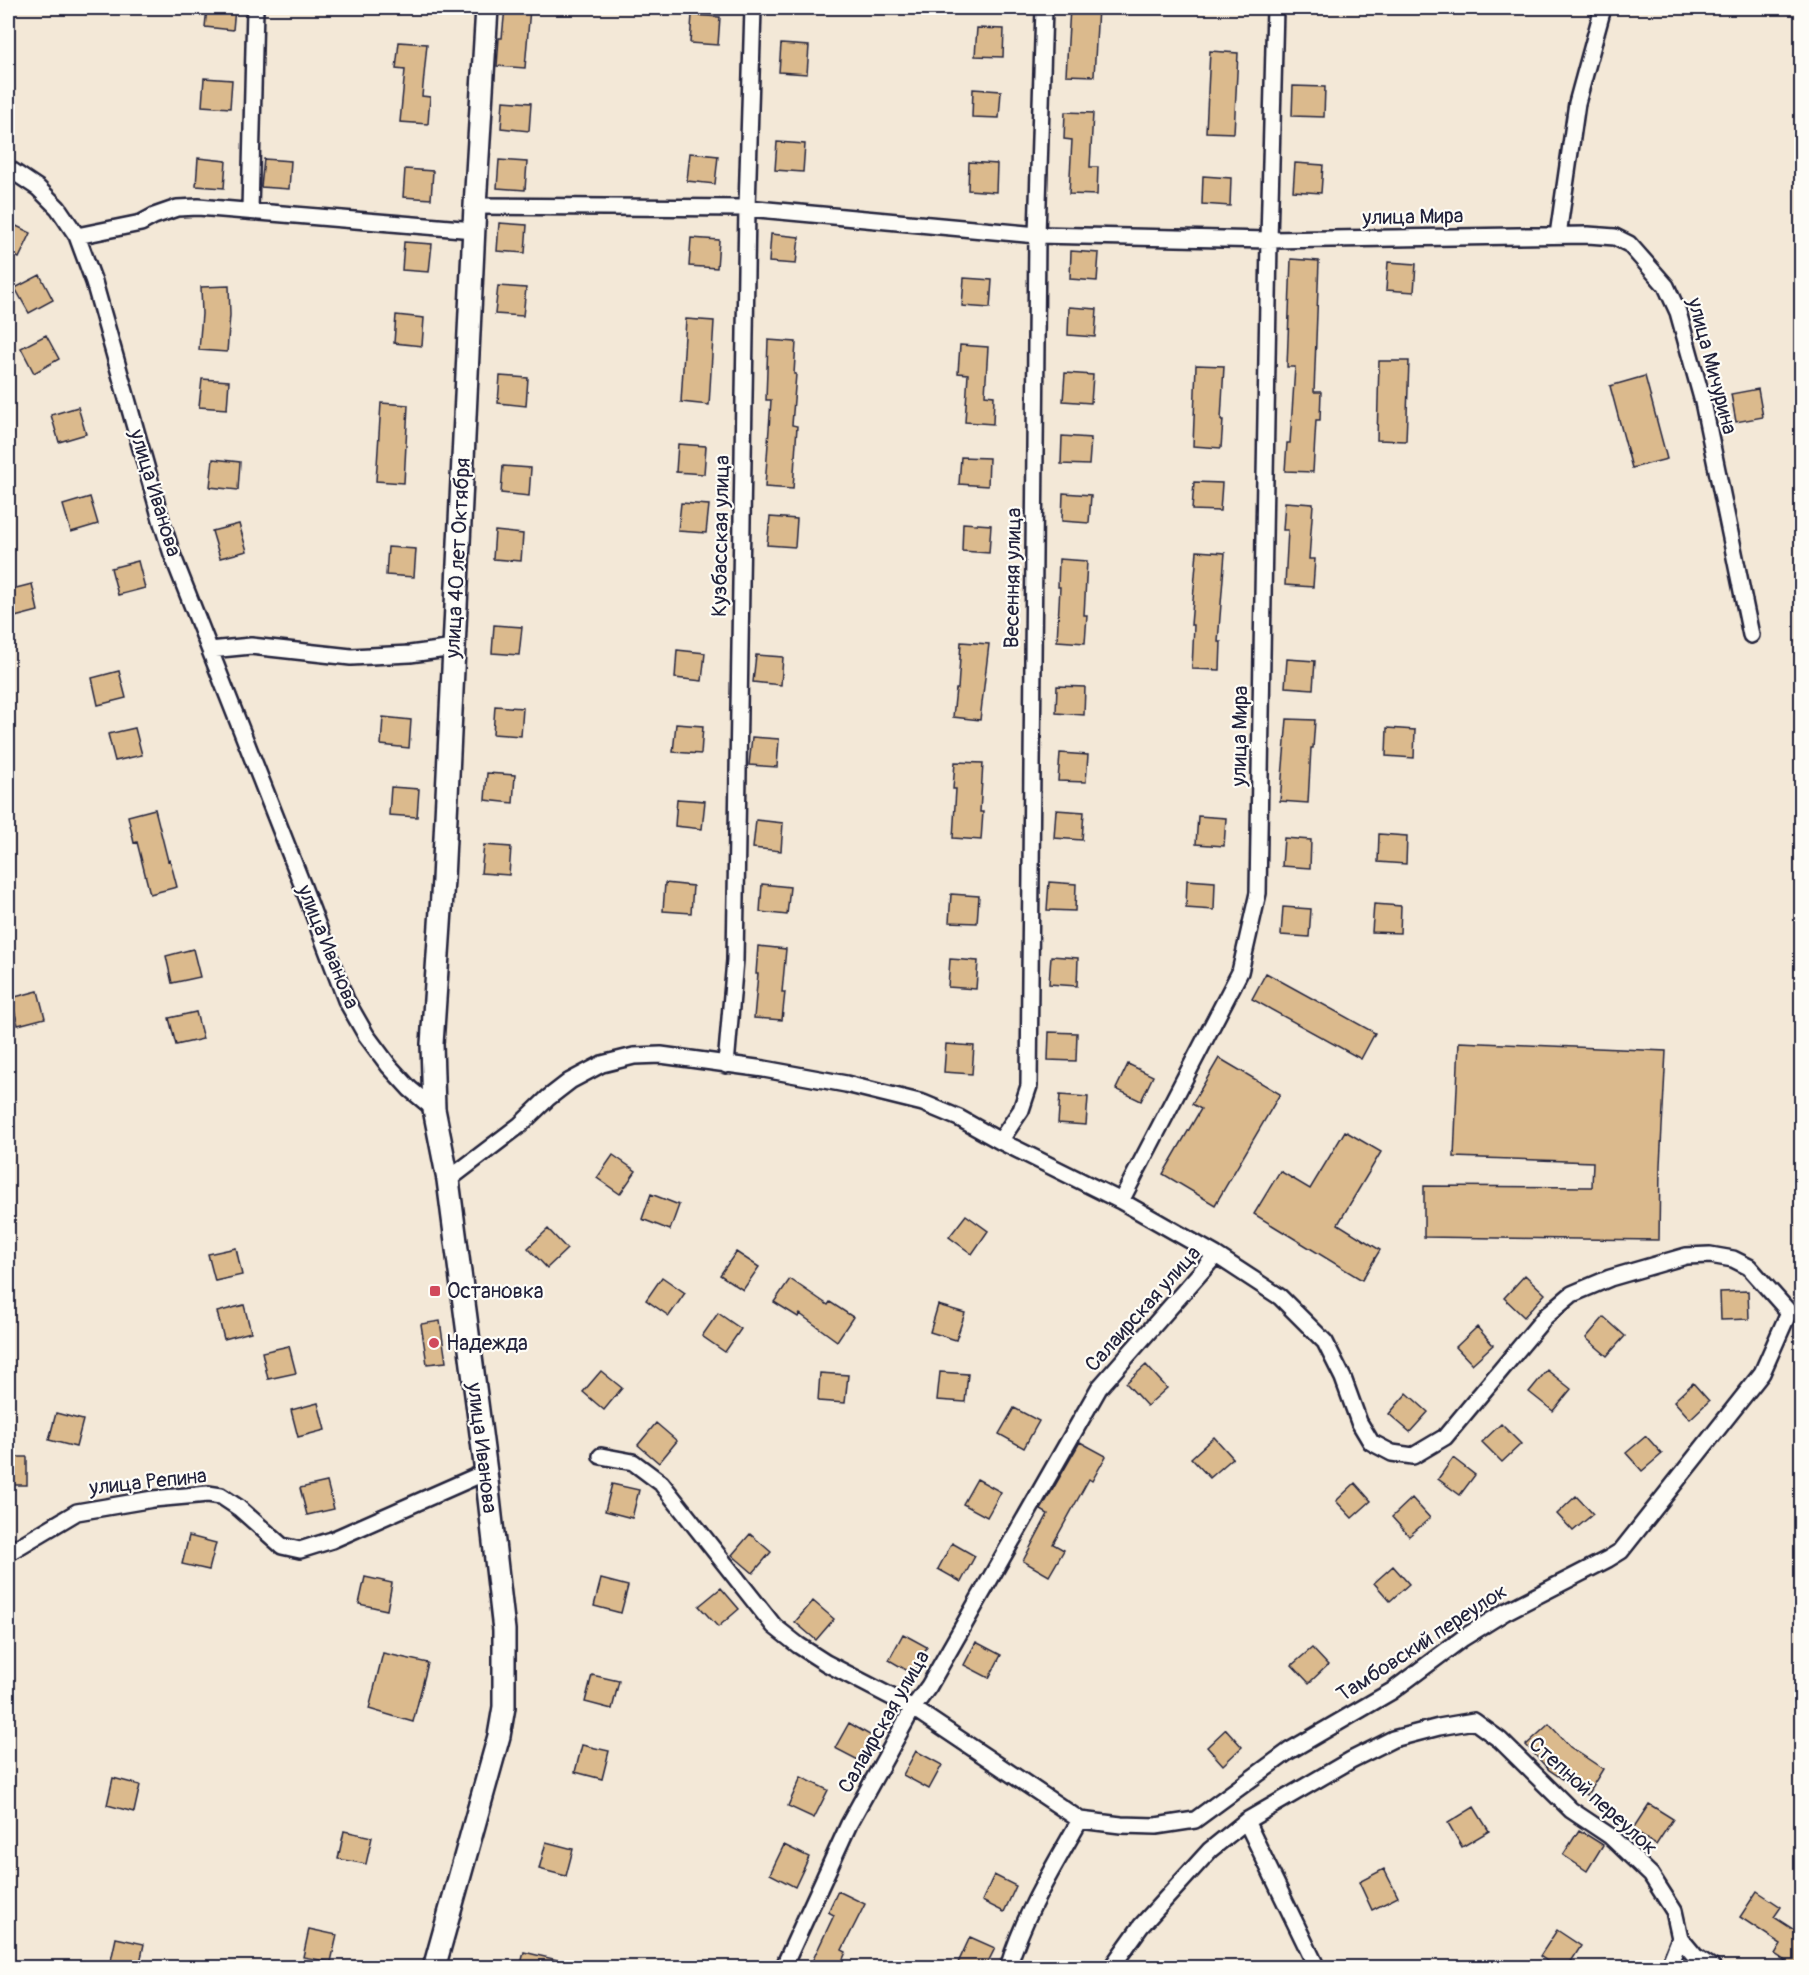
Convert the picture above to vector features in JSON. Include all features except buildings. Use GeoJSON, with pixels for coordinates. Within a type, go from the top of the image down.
{"type":"FeatureCollection","features":[{"type":"Feature","properties":{"kind":"street"},"geometry":{"type":"LineString","coordinates":[[250,210],[255,8]]}},
{"type":"Feature","properties":{"kind":"street","name":"улица 40 лет Октября"},"geometry":{"type":"LineString","coordinates":[[434,1109],[432,1044],[443,880],[475,206],[487,8]]}},
{"type":"Feature","properties":{"kind":"street","name":"Кузбасская улица"},"geometry":{"type":"LineString","coordinates":[[726,1065],[735,960],[747,208],[753,8]]}},
{"type":"Feature","properties":{"kind":"street","name":"Весенняя улица"},"geometry":{"type":"LineString","coordinates":[[999,1141],[1021,1110],[1029,1086],[1037,235],[1044,8]]}},
{"type":"Feature","properties":{"kind":"street","name":"улица Мира"},"geometry":{"type":"LineString","coordinates":[[1121,1201],[1240,972],[1258,892],[1275,8]]}},
{"type":"Feature","properties":{"kind":"street"},"geometry":{"type":"LineString","coordinates":[[1558,236],[1577,103],[1603,8]]}},
{"type":"Feature","properties":{"kind":"street","name":"улица Иванова"},"geometry":{"type":"LineString","coordinates":[[8,168],[38,189],[58,208],[77,236],[94,282],[162,523],[346,1000],[366,1035],[389,1066],[410,1089],[434,1109],[448,1180],[504,1630],[504,1707],[499,1736],[434,1968]]}},
{"type":"Feature","properties":{"kind":"street"},"geometry":{"type":"LineString","coordinates":[[475,206],[747,208],[1037,235],[1269,240]]}},
{"type":"Feature","properties":{"kind":"street"},"geometry":{"type":"LineString","coordinates":[[77,236],[141,223],[177,208],[198,207],[474,231]]}},
{"type":"Feature","properties":{"kind":"street","name":"улица Мира"},"geometry":{"type":"LineString","coordinates":[[1269,240],[1558,236]]}},
{"type":"Feature","properties":{"kind":"street","name":"улица Мичурина"},"geometry":{"type":"LineString","coordinates":[[1558,236],[1615,237],[1629,244],[1666,286],[1670,294],[1678,312],[1703,402],[1751,635]]}},
{"type":"Feature","properties":{"kind":"street"},"geometry":{"type":"LineString","coordinates":[[210,650],[251,646],[351,657],[410,654],[454,648]]}},
{"type":"Feature","properties":{"kind":"street"},"geometry":{"type":"LineString","coordinates":[[448,1180],[520,1125],[570,1081],[602,1064],[634,1056],[661,1055],[764,1069],[846,1084],[923,1103],[959,1118],[999,1141],[1121,1201],[1216,1255]]}},
{"type":"Feature","properties":{"kind":"street","name":"Салаирская улица"},"geometry":{"type":"LineString","coordinates":[[783,1968],[849,1824],[913,1708],[929,1686],[1098,1388],[1216,1255],[1280,1297],[1325,1342],[1343,1378],[1359,1422],[1371,1442],[1392,1453],[1413,1456],[1445,1437],[1546,1316],[1572,1294],[1610,1278],[1686,1256],[1710,1255],[1733,1259],[1749,1267],[1789,1312]]}},
{"type":"Feature","properties":{"kind":"street","name":"Тамбовский переулок"},"geometry":{"type":"LineString","coordinates":[[1080,1820],[1156,1826],[1195,1820],[1289,1751],[1392,1691],[1463,1638],[1505,1612],[1621,1551],[1762,1373],[1789,1312]]}},
{"type":"Feature","properties":{"kind":"street"},"geometry":{"type":"LineString","coordinates":[[601,1456],[633,1462],[661,1483],[774,1626],[826,1663],[913,1708],[1080,1820],[1027,1915],[1017,1937],[1008,1968]]}},
{"type":"Feature","properties":{"kind":"street","name":"улица Репина"},"geometry":{"type":"LineString","coordinates":[[8,1553],[77,1512],[208,1494],[221,1496],[230,1502],[282,1546],[300,1550],[332,1540],[486,1472]]}},
{"type":"Feature","properties":{"kind":"street","name":"Степной переулок"},"geometry":{"type":"LineString","coordinates":[[1246,1821],[1351,1760],[1393,1739],[1474,1721],[1500,1740],[1571,1810],[1610,1836],[1651,1875],[1674,1911],[1680,1938],[1695,1956],[1713,1968]]}},
{"type":"Feature","properties":{"kind":"street"},"geometry":{"type":"LineString","coordinates":[[1111,1968],[1141,1926],[1210,1850],[1246,1821],[1317,1968]]}},
{"type":"Feature","properties":{"kind":"street"},"geometry":{"type":"LineString","coordinates":[[1668,1968],[1680,1938]]}},
{"type":"Feature","properties":{"kind":"place","name":"Остановка"},"geometry":{"type":"Point","coordinates":[435,1291]}},
{"type":"Feature","properties":{"kind":"place","name":"Надежда"},"geometry":{"type":"Point","coordinates":[434,1343]}}]}
